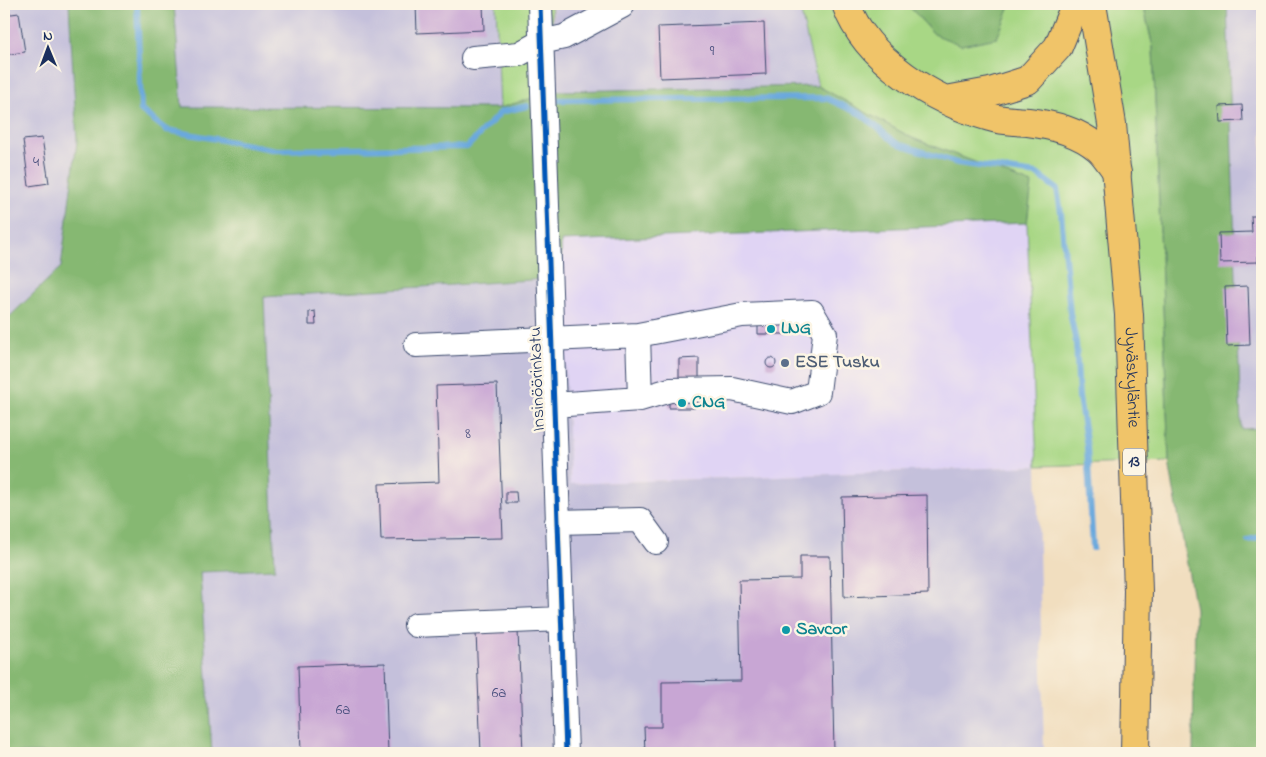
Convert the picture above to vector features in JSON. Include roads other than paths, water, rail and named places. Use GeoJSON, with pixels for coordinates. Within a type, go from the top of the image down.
{"type":"FeatureCollection","features":[{"type":"Feature","properties":{"kind":"highway"},"geometry":{"type":"LineString","coordinates":[[846,4],[850,15],[867,41],[899,73],[946,100],[991,118],[1047,125],[1074,133],[1098,149],[1116,172]]}},
{"type":"Feature","properties":{"kind":"highway"},"geometry":{"type":"LineString","coordinates":[[946,100],[990,92],[1028,80],[1058,46],[1074,4]]}},
{"type":"Feature","properties":{"kind":"highway","name":"Jyväskyläntie"},"geometry":{"type":"LineString","coordinates":[[1092,4],[1112,124],[1129,315],[1137,561],[1135,753]]}},
{"type":"Feature","properties":{"kind":"street","name":"Insinöörinkatu"},"geometry":{"type":"LineString","coordinates":[[540,4],[566,753]]}},
{"type":"Feature","properties":{"kind":"street"},"geometry":{"type":"LineString","coordinates":[[473,58],[519,54],[542,42],[564,37],[622,6]]}},
{"type":"Feature","properties":{"kind":"street"},"geometry":{"type":"LineString","coordinates":[[416,345],[638,335],[742,315],[812,312],[825,334],[818,392],[792,402],[732,389],[670,390],[640,399],[553,405]]}},
{"type":"Feature","properties":{"kind":"street"},"geometry":{"type":"LineString","coordinates":[[638,335],[640,399]]}},
{"type":"Feature","properties":{"kind":"street"},"geometry":{"type":"LineString","coordinates":[[557,522],[640,520],[656,542]]}},
{"type":"Feature","properties":{"kind":"street"},"geometry":{"type":"LineString","coordinates":[[416,625],[561,618]]}},
{"type":"Feature","properties":{"kind":"waterway"},"geometry":{"type":"LineString","coordinates":[[137,4],[141,110],[167,130],[277,150],[467,147],[501,112],[527,106]]}},
{"type":"Feature","properties":{"kind":"waterway"},"geometry":{"type":"LineString","coordinates":[[556,100],[826,98],[861,114],[896,143],[957,163],[1037,174],[1057,189],[1061,212],[1070,313],[1076,342],[1079,397],[1087,447],[1093,548]]}},
{"type":"Feature","properties":{"kind":"waterway"},"geometry":{"type":"LineString","coordinates":[[1248,540],[1262,537]]}},
{"type":"Feature","properties":{"kind":"place","name":"LNG"},"geometry":{"type":"Point","coordinates":[771,329]}},
{"type":"Feature","properties":{"kind":"place","name":"ESE Tusku"},"geometry":{"type":"Point","coordinates":[785,363]}},
{"type":"Feature","properties":{"kind":"place","name":"CNG"},"geometry":{"type":"Point","coordinates":[682,403]}},
{"type":"Feature","properties":{"kind":"place","name":"Savcor"},"geometry":{"type":"Point","coordinates":[786,630]}}]}
